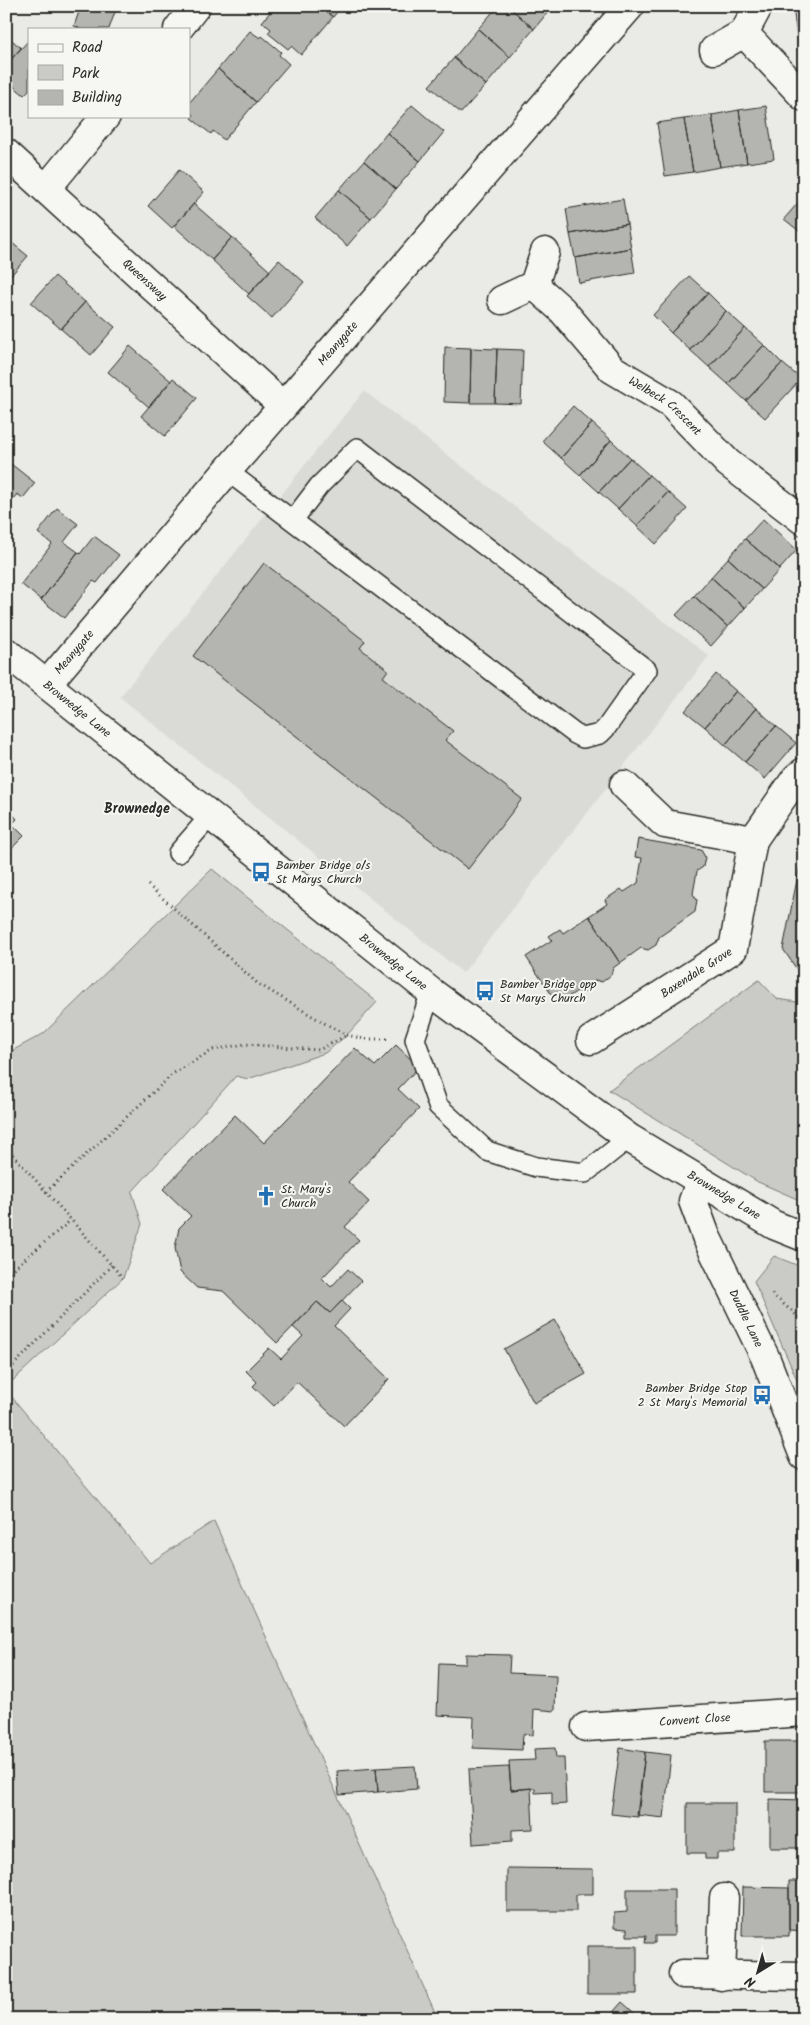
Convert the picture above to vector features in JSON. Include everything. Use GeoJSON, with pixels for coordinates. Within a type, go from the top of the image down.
{"type":"FeatureCollection","features":[{"type":"Feature","properties":{"kind":"street"},"geometry":{"type":"LineString","coordinates":[[179,28],[196,6]]}},
{"type":"Feature","properties":{"kind":"street","name":"Meanygate"},"geometry":{"type":"LineString","coordinates":[[47,684],[227,471],[630,6]]}},
{"type":"Feature","properties":{"kind":"street"},"geometry":{"type":"LineString","coordinates":[[714,50],[744,32],[758,7]]}},
{"type":"Feature","properties":{"kind":"street"},"geometry":{"type":"LineString","coordinates":[[744,32],[804,96]]}},
{"type":"Feature","properties":{"kind":"street"},"geometry":{"type":"LineString","coordinates":[[46,189],[104,118]]}},
{"type":"Feature","properties":{"kind":"street","name":"Queensway"},"geometry":{"type":"LineString","coordinates":[[6,153],[283,406]]}},
{"type":"Feature","properties":{"kind":"street"},"geometry":{"type":"LineString","coordinates":[[502,300],[534,285],[545,252]]}},
{"type":"Feature","properties":{"kind":"street","name":"Welbeck Crescent"},"geometry":{"type":"LineString","coordinates":[[534,285],[562,310],[612,369],[671,404],[728,463],[804,521]]}},
{"type":"Feature","properties":{"kind":"street","name":"Brownedge Lane"},"geometry":{"type":"LineString","coordinates":[[6,652],[431,992],[628,1138],[774,1224],[804,1237]]}},
{"type":"Feature","properties":{"kind":"street","name":"Baxendale Grove"},"geometry":{"type":"LineString","coordinates":[[591,1040],[733,949],[753,840],[796,778],[804,772]]}},
{"type":"Feature","properties":{"kind":"street"},"geometry":{"type":"LineString","coordinates":[[624,785],[665,824],[753,840]]}},
{"type":"Feature","properties":{"kind":"street","name":"Duddle Lane"},"geometry":{"type":"LineString","coordinates":[[700,1182],[693,1201],[706,1236],[765,1357],[804,1456]]}},
{"type":"Feature","properties":{"kind":"street","name":"Convent Close"},"geometry":{"type":"LineString","coordinates":[[586,1727],[804,1712]]}},
{"type":"Feature","properties":{"kind":"street"},"geometry":{"type":"LineString","coordinates":[[720,1976],[724,1898]]}},
{"type":"Feature","properties":{"kind":"street"},"geometry":{"type":"LineString","coordinates":[[683,1974],[804,1976]]}},
{"type":"Feature","properties":{"kind":"lane"},"geometry":{"type":"LineString","coordinates":[[227,471],[574,734],[583,738],[600,734],[647,670],[357,448],[319,486],[294,520]]}},
{"type":"Feature","properties":{"kind":"lane"},"geometry":{"type":"LineString","coordinates":[[178,854],[210,816]]}},
{"type":"Feature","properties":{"kind":"lane"},"geometry":{"type":"LineString","coordinates":[[431,992],[415,1038],[438,1106],[487,1151],[536,1167],[585,1173],[628,1138]]}},
{"type":"Feature","properties":{"kind":"path"},"geometry":{"type":"LineString","coordinates":[[148,885],[257,983],[324,1023],[347,1035],[364,1039],[415,1038]]}},
{"type":"Feature","properties":{"kind":"path"},"geometry":{"type":"LineString","coordinates":[[46,1192],[174,1073],[213,1050],[245,1044],[320,1050],[347,1035]]}},
{"type":"Feature","properties":{"kind":"path"},"geometry":{"type":"LineString","coordinates":[[6,1148],[124,1278]]}},
{"type":"Feature","properties":{"kind":"path"},"geometry":{"type":"LineString","coordinates":[[6,1162],[14,1156]]}},
{"type":"Feature","properties":{"kind":"path"},"geometry":{"type":"LineString","coordinates":[[6,1275],[71,1220]]}},
{"type":"Feature","properties":{"kind":"path"},"geometry":{"type":"LineString","coordinates":[[6,1373],[112,1265]]}},
{"type":"Feature","properties":{"kind":"path"},"geometry":{"type":"LineString","coordinates":[[804,1330],[804,1336]]}},
{"type":"Feature","properties":{"kind":"shaded area"},"geometry":{"type":"Polygon","coordinates":[[[364,391],[709,656],[463,973],[120,697],[364,391]]]}},
{"type":"Feature","properties":{"kind":"green space"},"geometry":{"type":"Polygon","coordinates":[[[212,869],[377,1002],[347,1035],[325,1053],[248,1079],[236,1076],[132,1192],[142,1224],[123,1278],[6,1387],[6,1054],[43,1034],[212,869]]]}},
{"type":"Feature","properties":{"kind":"green space"},"geometry":{"type":"Polygon","coordinates":[[[759,980],[777,999],[804,1003],[804,1202],[758,1182],[609,1090],[759,980]]]}},
{"type":"Feature","properties":{"kind":"green space"},"geometry":{"type":"Polygon","coordinates":[[[774,1256],[804,1268],[804,1396],[754,1281],[774,1256]]]}},
{"type":"Feature","properties":{"kind":"green space"},"geometry":{"type":"Polygon","coordinates":[[[6,1390],[150,1563],[214,1521],[438,2019],[6,2019],[6,1390]]]}},
{"type":"Feature","properties":{"kind":"building"},"geometry":{"type":"Polygon","coordinates":[[[81,6],[117,6],[109,28],[79,28],[74,26],[81,6]]]}},
{"type":"Feature","properties":{"kind":"building"},"geometry":{"type":"Polygon","coordinates":[[[275,6],[321,6],[333,17],[301,55],[291,46],[288,49],[268,33],[271,29],[262,22],[275,6]]]}},
{"type":"Feature","properties":{"kind":"building"},"geometry":{"type":"Polygon","coordinates":[[[321,6],[342,6],[333,17],[321,6]]]}},
{"type":"Feature","properties":{"kind":"building"},"geometry":{"type":"Polygon","coordinates":[[[498,6],[508,6],[534,29],[510,57],[478,29],[498,6]]]}},
{"type":"Feature","properties":{"kind":"building"},"geometry":{"type":"Polygon","coordinates":[[[508,6],[553,6],[534,29],[508,6]]]}},
{"type":"Feature","properties":{"kind":"building"},"geometry":{"type":"Polygon","coordinates":[[[793,6],[804,6],[804,21],[795,22],[793,6]]]}},
{"type":"Feature","properties":{"kind":"building"},"geometry":{"type":"Polygon","coordinates":[[[804,21],[804,49],[799,49],[795,22],[804,21]]]}},
{"type":"Feature","properties":{"kind":"building"},"geometry":{"type":"Polygon","coordinates":[[[478,29],[510,57],[486,85],[454,58],[478,29]]]}},
{"type":"Feature","properties":{"kind":"building"},"geometry":{"type":"Polygon","coordinates":[[[250,31],[260,38],[262,36],[281,52],[279,55],[289,64],[256,102],[218,69],[250,31]]]}},
{"type":"Feature","properties":{"kind":"building"},"geometry":{"type":"Polygon","coordinates":[[[6,35],[21,48],[6,65],[6,35]]]}},
{"type":"Feature","properties":{"kind":"building"},"geometry":{"type":"Polygon","coordinates":[[[28,41],[28,91],[24,95],[6,80],[6,65],[28,41]]]}},
{"type":"Feature","properties":{"kind":"building"},"geometry":{"type":"Polygon","coordinates":[[[454,58],[486,85],[461,113],[429,86],[454,58]]]}},
{"type":"Feature","properties":{"kind":"building"},"geometry":{"type":"Polygon","coordinates":[[[218,69],[256,102],[224,140],[213,131],[211,134],[191,118],[194,115],[190,111],[190,102],[218,69]]]}},
{"type":"Feature","properties":{"kind":"building"},"geometry":{"type":"Polygon","coordinates":[[[412,105],[444,132],[420,161],[387,133],[412,105]]]}},
{"type":"Feature","properties":{"kind":"building"},"geometry":{"type":"Polygon","coordinates":[[[766,106],[774,159],[747,163],[739,110],[766,106]]]}},
{"type":"Feature","properties":{"kind":"building"},"geometry":{"type":"Polygon","coordinates":[[[739,110],[747,163],[720,167],[712,115],[739,110]]]}},
{"type":"Feature","properties":{"kind":"building"},"geometry":{"type":"Polygon","coordinates":[[[712,115],[720,167],[693,172],[684,119],[712,115]]]}},
{"type":"Feature","properties":{"kind":"building"},"geometry":{"type":"Polygon","coordinates":[[[684,119],[693,172],[665,176],[657,123],[684,119]]]}},
{"type":"Feature","properties":{"kind":"building"},"geometry":{"type":"Polygon","coordinates":[[[387,133],[420,161],[396,189],[364,161],[387,133]]]}},
{"type":"Feature","properties":{"kind":"building"},"geometry":{"type":"Polygon","coordinates":[[[364,161],[396,189],[371,218],[339,190],[364,161]]]}},
{"type":"Feature","properties":{"kind":"building"},"geometry":{"type":"Polygon","coordinates":[[[179,170],[204,192],[172,228],[148,206],[179,170]]]}},
{"type":"Feature","properties":{"kind":"building"},"geometry":{"type":"Polygon","coordinates":[[[339,190],[371,218],[347,246],[315,218],[339,190]]]}},
{"type":"Feature","properties":{"kind":"building"},"geometry":{"type":"Polygon","coordinates":[[[804,196],[804,235],[784,219],[804,196]]]}},
{"type":"Feature","properties":{"kind":"building"},"geometry":{"type":"Polygon","coordinates":[[[623,199],[627,224],[570,234],[566,209],[623,199]]]}},
{"type":"Feature","properties":{"kind":"building"},"geometry":{"type":"Polygon","coordinates":[[[194,204],[232,237],[212,260],[174,226],[194,204]]]}},
{"type":"Feature","properties":{"kind":"building"},"geometry":{"type":"Polygon","coordinates":[[[627,224],[631,248],[575,258],[570,234],[627,224]]]}},
{"type":"Feature","properties":{"kind":"building"},"geometry":{"type":"Polygon","coordinates":[[[232,237],[270,271],[249,294],[212,260],[232,237]]]}},
{"type":"Feature","properties":{"kind":"building"},"geometry":{"type":"Polygon","coordinates":[[[6,238],[28,256],[6,281],[6,238]]]}},
{"type":"Feature","properties":{"kind":"building"},"geometry":{"type":"Polygon","coordinates":[[[631,248],[635,273],[579,283],[575,258],[631,248]]]}},
{"type":"Feature","properties":{"kind":"building"},"geometry":{"type":"Polygon","coordinates":[[[279,260],[304,282],[272,318],[247,296],[279,260]]]}},
{"type":"Feature","properties":{"kind":"building"},"geometry":{"type":"Polygon","coordinates":[[[55,276],[85,302],[61,329],[31,303],[55,276]]]}},
{"type":"Feature","properties":{"kind":"building"},"geometry":{"type":"Polygon","coordinates":[[[689,276],[708,293],[671,333],[653,315],[689,276]]]}},
{"type":"Feature","properties":{"kind":"building"},"geometry":{"type":"Polygon","coordinates":[[[708,293],[726,311],[690,350],[671,333],[708,293]]]}},
{"type":"Feature","properties":{"kind":"building"},"geometry":{"type":"Polygon","coordinates":[[[85,302],[115,327],[91,355],[61,329],[85,302]]]}},
{"type":"Feature","properties":{"kind":"building"},"geometry":{"type":"Polygon","coordinates":[[[726,311],[745,328],[709,367],[690,350],[726,311]]]}},
{"type":"Feature","properties":{"kind":"building"},"geometry":{"type":"Polygon","coordinates":[[[745,328],[764,345],[728,384],[709,367],[745,328]]]}},
{"type":"Feature","properties":{"kind":"building"},"geometry":{"type":"Polygon","coordinates":[[[764,345],[782,363],[746,401],[728,384],[764,345]]]}},
{"type":"Feature","properties":{"kind":"building"},"geometry":{"type":"Polygon","coordinates":[[[130,346],[171,381],[149,407],[108,372],[130,346]]]}},
{"type":"Feature","properties":{"kind":"building"},"geometry":{"type":"Polygon","coordinates":[[[445,347],[471,348],[470,403],[444,402],[445,347]]]}},
{"type":"Feature","properties":{"kind":"building"},"geometry":{"type":"Polygon","coordinates":[[[471,348],[497,349],[495,403],[470,403],[471,348]]]}},
{"type":"Feature","properties":{"kind":"building"},"geometry":{"type":"Polygon","coordinates":[[[497,349],[523,350],[521,404],[495,403],[497,349]]]}},
{"type":"Feature","properties":{"kind":"building"},"geometry":{"type":"Polygon","coordinates":[[[782,363],[801,379],[765,418],[746,401],[782,363]]]}},
{"type":"Feature","properties":{"kind":"building"},"geometry":{"type":"Polygon","coordinates":[[[173,378],[197,398],[165,436],[141,416],[173,378]]]}},
{"type":"Feature","properties":{"kind":"building"},"geometry":{"type":"Polygon","coordinates":[[[573,406],[592,423],[561,458],[542,441],[573,406]]]}},
{"type":"Feature","properties":{"kind":"building"},"geometry":{"type":"Polygon","coordinates":[[[592,423],[611,440],[580,475],[561,458],[592,423]]]}},
{"type":"Feature","properties":{"kind":"building"},"geometry":{"type":"Polygon","coordinates":[[[611,440],[630,458],[599,492],[580,475],[611,440]]]}},
{"type":"Feature","properties":{"kind":"building"},"geometry":{"type":"Polygon","coordinates":[[[630,458],[649,475],[618,509],[599,492],[630,458]]]}},
{"type":"Feature","properties":{"kind":"building"},"geometry":{"type":"Polygon","coordinates":[[[11,464],[35,483],[23,498],[17,494],[6,508],[6,470],[11,464]]]}},
{"type":"Feature","properties":{"kind":"building"},"geometry":{"type":"Polygon","coordinates":[[[649,475],[668,492],[637,526],[618,509],[649,475]]]}},
{"type":"Feature","properties":{"kind":"building"},"geometry":{"type":"Polygon","coordinates":[[[668,492],[687,509],[656,544],[637,526],[668,492]]]}},
{"type":"Feature","properties":{"kind":"building"},"geometry":{"type":"Polygon","coordinates":[[[57,508],[78,524],[64,542],[78,552],[41,600],[21,584],[52,544],[38,533],[57,508]]]}},
{"type":"Feature","properties":{"kind":"building"},"geometry":{"type":"Polygon","coordinates":[[[763,519],[797,550],[780,569],[745,539],[763,519]]]}},
{"type":"Feature","properties":{"kind":"building"},"geometry":{"type":"Polygon","coordinates":[[[94,536],[119,555],[97,583],[93,581],[65,618],[41,600],[78,552],[80,554],[94,536]]]}},
{"type":"Feature","properties":{"kind":"building"},"geometry":{"type":"Polygon","coordinates":[[[745,539],[780,569],[762,589],[728,558],[745,539]]]}},
{"type":"Feature","properties":{"kind":"building"},"geometry":{"type":"Polygon","coordinates":[[[728,558],[762,589],[745,608],[711,577],[728,558]]]}},
{"type":"Feature","properties":{"kind":"building"},"geometry":{"type":"Polygon","coordinates":[[[264,563],[365,641],[360,648],[388,670],[383,677],[453,731],[445,740],[522,799],[468,869],[193,656],[264,563]]]}},
{"type":"Feature","properties":{"kind":"building"},"geometry":{"type":"Polygon","coordinates":[[[711,577],[745,608],[728,627],[694,596],[711,577]]]}},
{"type":"Feature","properties":{"kind":"building"},"geometry":{"type":"Polygon","coordinates":[[[694,596],[728,627],[711,646],[676,615],[694,596]]]}},
{"type":"Feature","properties":{"kind":"building"},"geometry":{"type":"Polygon","coordinates":[[[716,674],[736,691],[705,727],[685,711],[716,674]]]}},
{"type":"Feature","properties":{"kind":"building"},"geometry":{"type":"Polygon","coordinates":[[[736,691],[756,708],[725,745],[705,727],[736,691]]]}},
{"type":"Feature","properties":{"kind":"building"},"geometry":{"type":"Polygon","coordinates":[[[756,708],[776,726],[745,762],[725,745],[756,708]]]}},
{"type":"Feature","properties":{"kind":"building"},"geometry":{"type":"Polygon","coordinates":[[[776,726],[796,743],[765,779],[745,762],[776,726]]]}},
{"type":"Feature","properties":{"kind":"building"},"geometry":{"type":"Polygon","coordinates":[[[6,807],[17,819],[12,824],[24,836],[6,854],[6,807]]]}},
{"type":"Feature","properties":{"kind":"building"},"geometry":{"type":"Polygon","coordinates":[[[638,839],[701,850],[705,857],[703,867],[697,871],[693,894],[697,900],[695,912],[659,937],[656,945],[648,950],[641,948],[620,963],[589,916],[607,904],[605,900],[621,889],[624,892],[638,883],[642,858],[635,857],[638,839]]]}},
{"type":"Feature","properties":{"kind":"building"},"geometry":{"type":"Polygon","coordinates":[[[804,845],[804,980],[783,949],[804,845]]]}},
{"type":"Feature","properties":{"kind":"building"},"geometry":{"type":"Polygon","coordinates":[[[589,916],[620,963],[613,968],[611,975],[602,982],[595,980],[594,987],[583,993],[577,991],[558,1004],[526,957],[552,940],[549,936],[560,929],[563,933],[589,916]]]}},
{"type":"Feature","properties":{"kind":"building","name":"St. Mary's Church"},"geometry":{"type":"Polygon","coordinates":[[[396,1045],[419,1067],[398,1089],[419,1109],[348,1182],[369,1202],[345,1227],[359,1240],[322,1278],[331,1287],[348,1269],[361,1281],[330,1313],[317,1302],[277,1343],[223,1291],[197,1288],[180,1272],[175,1248],[179,1228],[191,1216],[163,1189],[235,1115],[264,1143],[355,1048],[375,1066],[396,1045]]]}},
{"type":"Feature","properties":{"kind":"building"},"geometry":{"type":"Polygon","coordinates":[[[342,1301],[350,1309],[334,1326],[389,1379],[344,1426],[297,1382],[274,1406],[253,1386],[257,1382],[246,1371],[269,1348],[281,1359],[303,1336],[293,1327],[317,1302],[330,1313],[342,1301]]]}},
{"type":"Feature","properties":{"kind":"building"},"geometry":{"type":"Polygon","coordinates":[[[555,1320],[586,1374],[534,1403],[504,1349],[555,1320]]]}},
{"type":"Feature","properties":{"kind":"building"},"geometry":{"type":"Polygon","coordinates":[[[466,1654],[510,1655],[509,1673],[556,1675],[555,1711],[534,1709],[533,1735],[523,1734],[522,1750],[473,1748],[474,1717],[437,1715],[439,1663],[466,1664],[466,1654]]]}},
{"type":"Feature","properties":{"kind":"building"},"geometry":{"type":"Polygon","coordinates":[[[765,1741],[804,1741],[804,1792],[765,1792],[765,1741]]]}},
{"type":"Feature","properties":{"kind":"building"},"geometry":{"type":"Polygon","coordinates":[[[555,1748],[556,1758],[564,1758],[566,1804],[552,1805],[552,1792],[535,1793],[535,1788],[511,1790],[509,1761],[535,1760],[534,1749],[555,1748]]]}},
{"type":"Feature","properties":{"kind":"building"},"geometry":{"type":"Polygon","coordinates":[[[620,1748],[645,1752],[638,1817],[611,1814],[620,1748]]]}},
{"type":"Feature","properties":{"kind":"building"},"geometry":{"type":"Polygon","coordinates":[[[645,1752],[671,1755],[664,1818],[637,1815],[645,1752]]]}},
{"type":"Feature","properties":{"kind":"building"},"geometry":{"type":"Polygon","coordinates":[[[415,1766],[417,1789],[378,1792],[376,1768],[415,1766]]]}},
{"type":"Feature","properties":{"kind":"building"},"geometry":{"type":"Polygon","coordinates":[[[509,1767],[511,1790],[531,1788],[533,1829],[512,1830],[512,1841],[473,1844],[469,1769],[509,1767]]]}},
{"type":"Feature","properties":{"kind":"building"},"geometry":{"type":"Polygon","coordinates":[[[376,1768],[378,1792],[339,1795],[337,1771],[376,1768]]]}},
{"type":"Feature","properties":{"kind":"building"},"geometry":{"type":"Polygon","coordinates":[[[770,1799],[804,1800],[804,1848],[770,1848],[770,1799]]]}},
{"type":"Feature","properties":{"kind":"building"},"geometry":{"type":"Polygon","coordinates":[[[687,1803],[735,1803],[735,1853],[717,1853],[717,1859],[705,1859],[705,1853],[687,1853],[687,1803]]]}},
{"type":"Feature","properties":{"kind":"building"},"geometry":{"type":"Polygon","coordinates":[[[507,1868],[593,1869],[593,1894],[576,1894],[576,1911],[507,1911],[507,1868]]]}},
{"type":"Feature","properties":{"kind":"building"},"geometry":{"type":"Polygon","coordinates":[[[789,1881],[804,1881],[804,1931],[789,1930],[789,1881]]]}},
{"type":"Feature","properties":{"kind":"building"},"geometry":{"type":"Polygon","coordinates":[[[743,1887],[789,1888],[789,1936],[742,1936],[743,1887]]]}},
{"type":"Feature","properties":{"kind":"building"},"geometry":{"type":"Polygon","coordinates":[[[627,1889],[674,1889],[674,1936],[655,1936],[655,1943],[645,1943],[646,1936],[627,1936],[627,1929],[614,1928],[614,1913],[627,1912],[627,1889]]]}},
{"type":"Feature","properties":{"kind":"building"},"geometry":{"type":"Polygon","coordinates":[[[587,1946],[637,1946],[637,1994],[587,1994],[587,1946]]]}},
{"type":"Feature","properties":{"kind":"building"},"geometry":{"type":"Polygon","coordinates":[[[622,2002],[641,2019],[607,2019],[622,2002]]]}},
{"type":"Feature","properties":{"kind":"place","name":"Bamber Bridge o/s St Marys Church"},"geometry":{"type":"Point","coordinates":[261,872]}},
{"type":"Feature","properties":{"kind":"place","name":"Bamber Bridge opp St Marys Church"},"geometry":{"type":"Point","coordinates":[485,991]}},
{"type":"Feature","properties":{"kind":"place","name":"St. Mary's Church"},"geometry":{"type":"Point","coordinates":[266,1196]}},
{"type":"Feature","properties":{"kind":"place","name":"Bamber Bridge Stop 2 St Mary's Memorial"},"geometry":{"type":"Point","coordinates":[762,1395]}},
{"type":"Feature","properties":{"kind":"district","name":"Brownedge"},"geometry":{"type":"Point","coordinates":[137,809]}}]}
